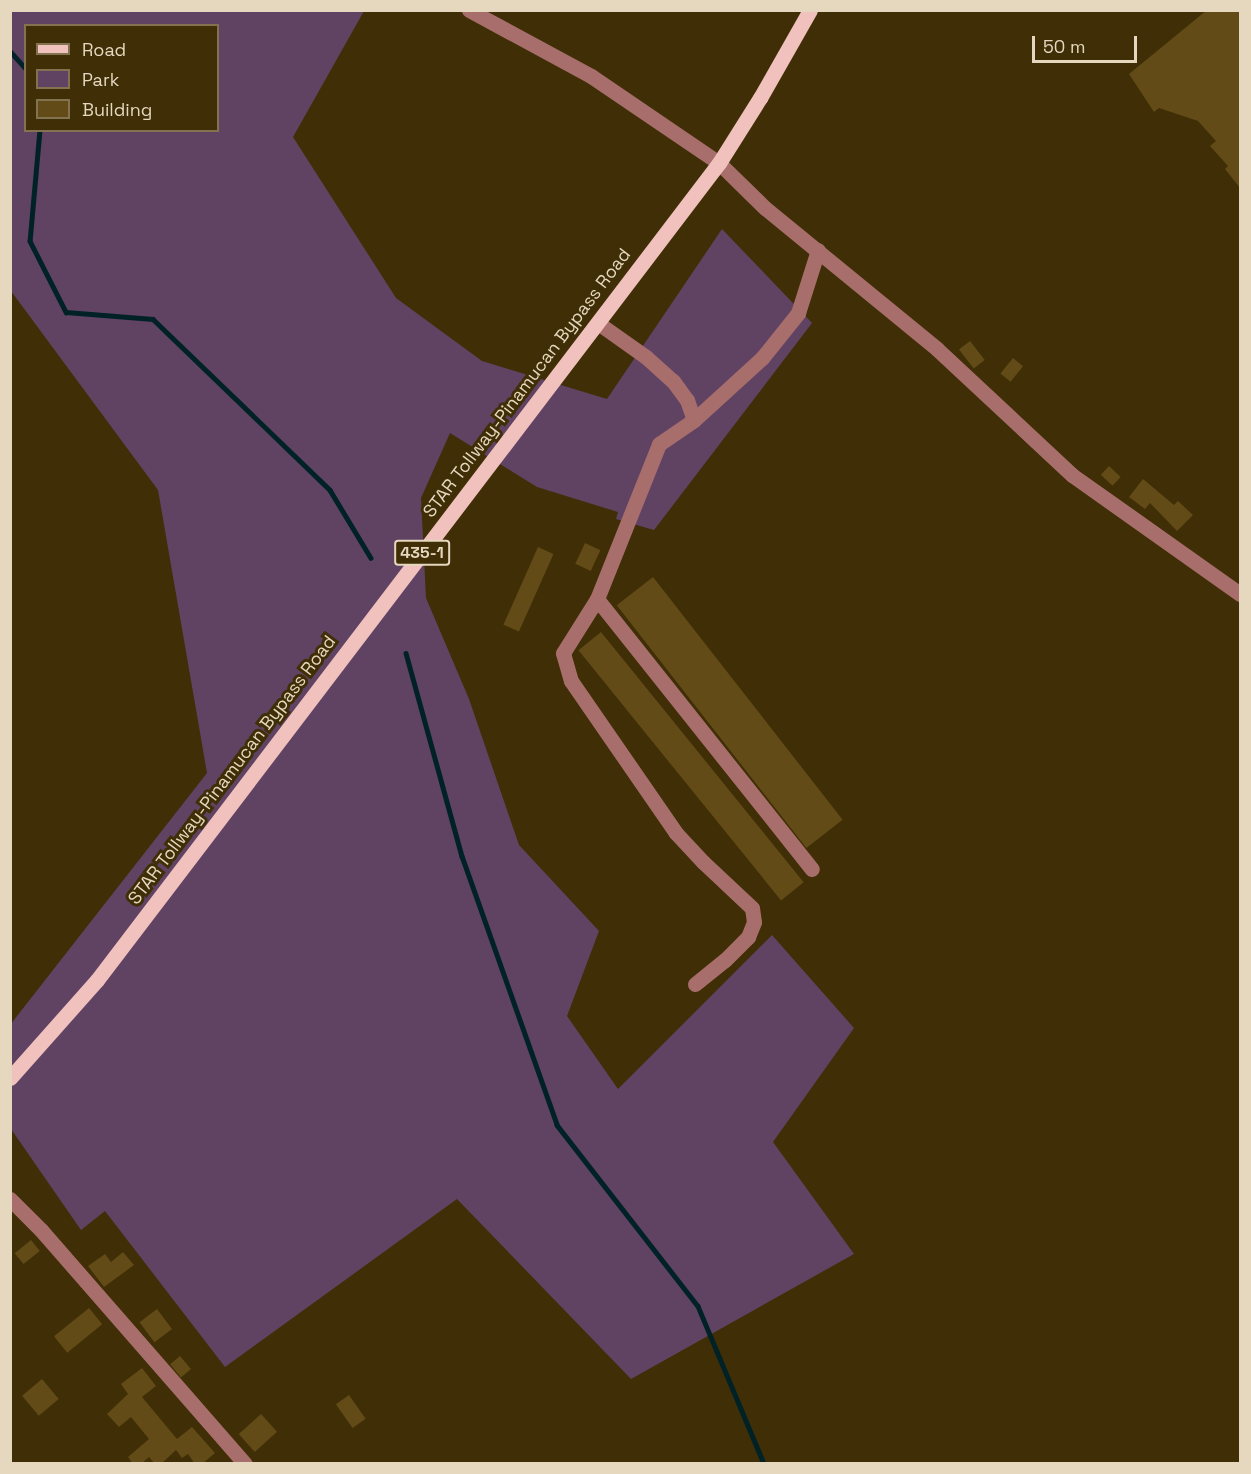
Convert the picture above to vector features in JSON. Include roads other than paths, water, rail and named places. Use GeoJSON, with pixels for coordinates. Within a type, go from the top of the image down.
{"type":"FeatureCollection","features":[{"type":"Feature","properties":{"kind":"main road","name":"STAR Tollway-Pinamucan Bypass Road"},"geometry":{"type":"LineString","coordinates":[[10,1077],[97,980],[719,162],[760,98],[810,10]]}},
{"type":"Feature","properties":{"kind":"street"},"geometry":{"type":"LineString","coordinates":[[470,10],[591,75],[719,162],[765,208],[937,349],[1072,475],[1240,594]]}},
{"type":"Feature","properties":{"kind":"street"},"geometry":{"type":"LineString","coordinates":[[695,984],[741,946],[752,929],[754,915],[747,902],[703,862],[676,833],[571,681],[563,653],[597,599],[653,453],[659,444],[694,420],[762,358],[798,313],[818,250]]}},
{"type":"Feature","properties":{"kind":"street"},"geometry":{"type":"LineString","coordinates":[[598,323],[646,357],[673,381],[687,400],[694,420]]}},
{"type":"Feature","properties":{"kind":"street"},"geometry":{"type":"LineString","coordinates":[[597,599],[812,869]]}},
{"type":"Feature","properties":{"kind":"street"},"geometry":{"type":"LineString","coordinates":[[10,1199],[41,1230],[245,1464]]}},
{"type":"Feature","properties":{"kind":"waterway"},"geometry":{"type":"LineString","coordinates":[[10,51],[24,67]]}},
{"type":"Feature","properties":{"kind":"waterway"},"geometry":{"type":"LineString","coordinates":[[40,132],[30,241],[66,312],[153,319],[330,490],[371,558]]}},
{"type":"Feature","properties":{"kind":"waterway"},"geometry":{"type":"LineString","coordinates":[[406,653],[462,856],[557,1125],[698,1306],[764,1464]]}}]}
